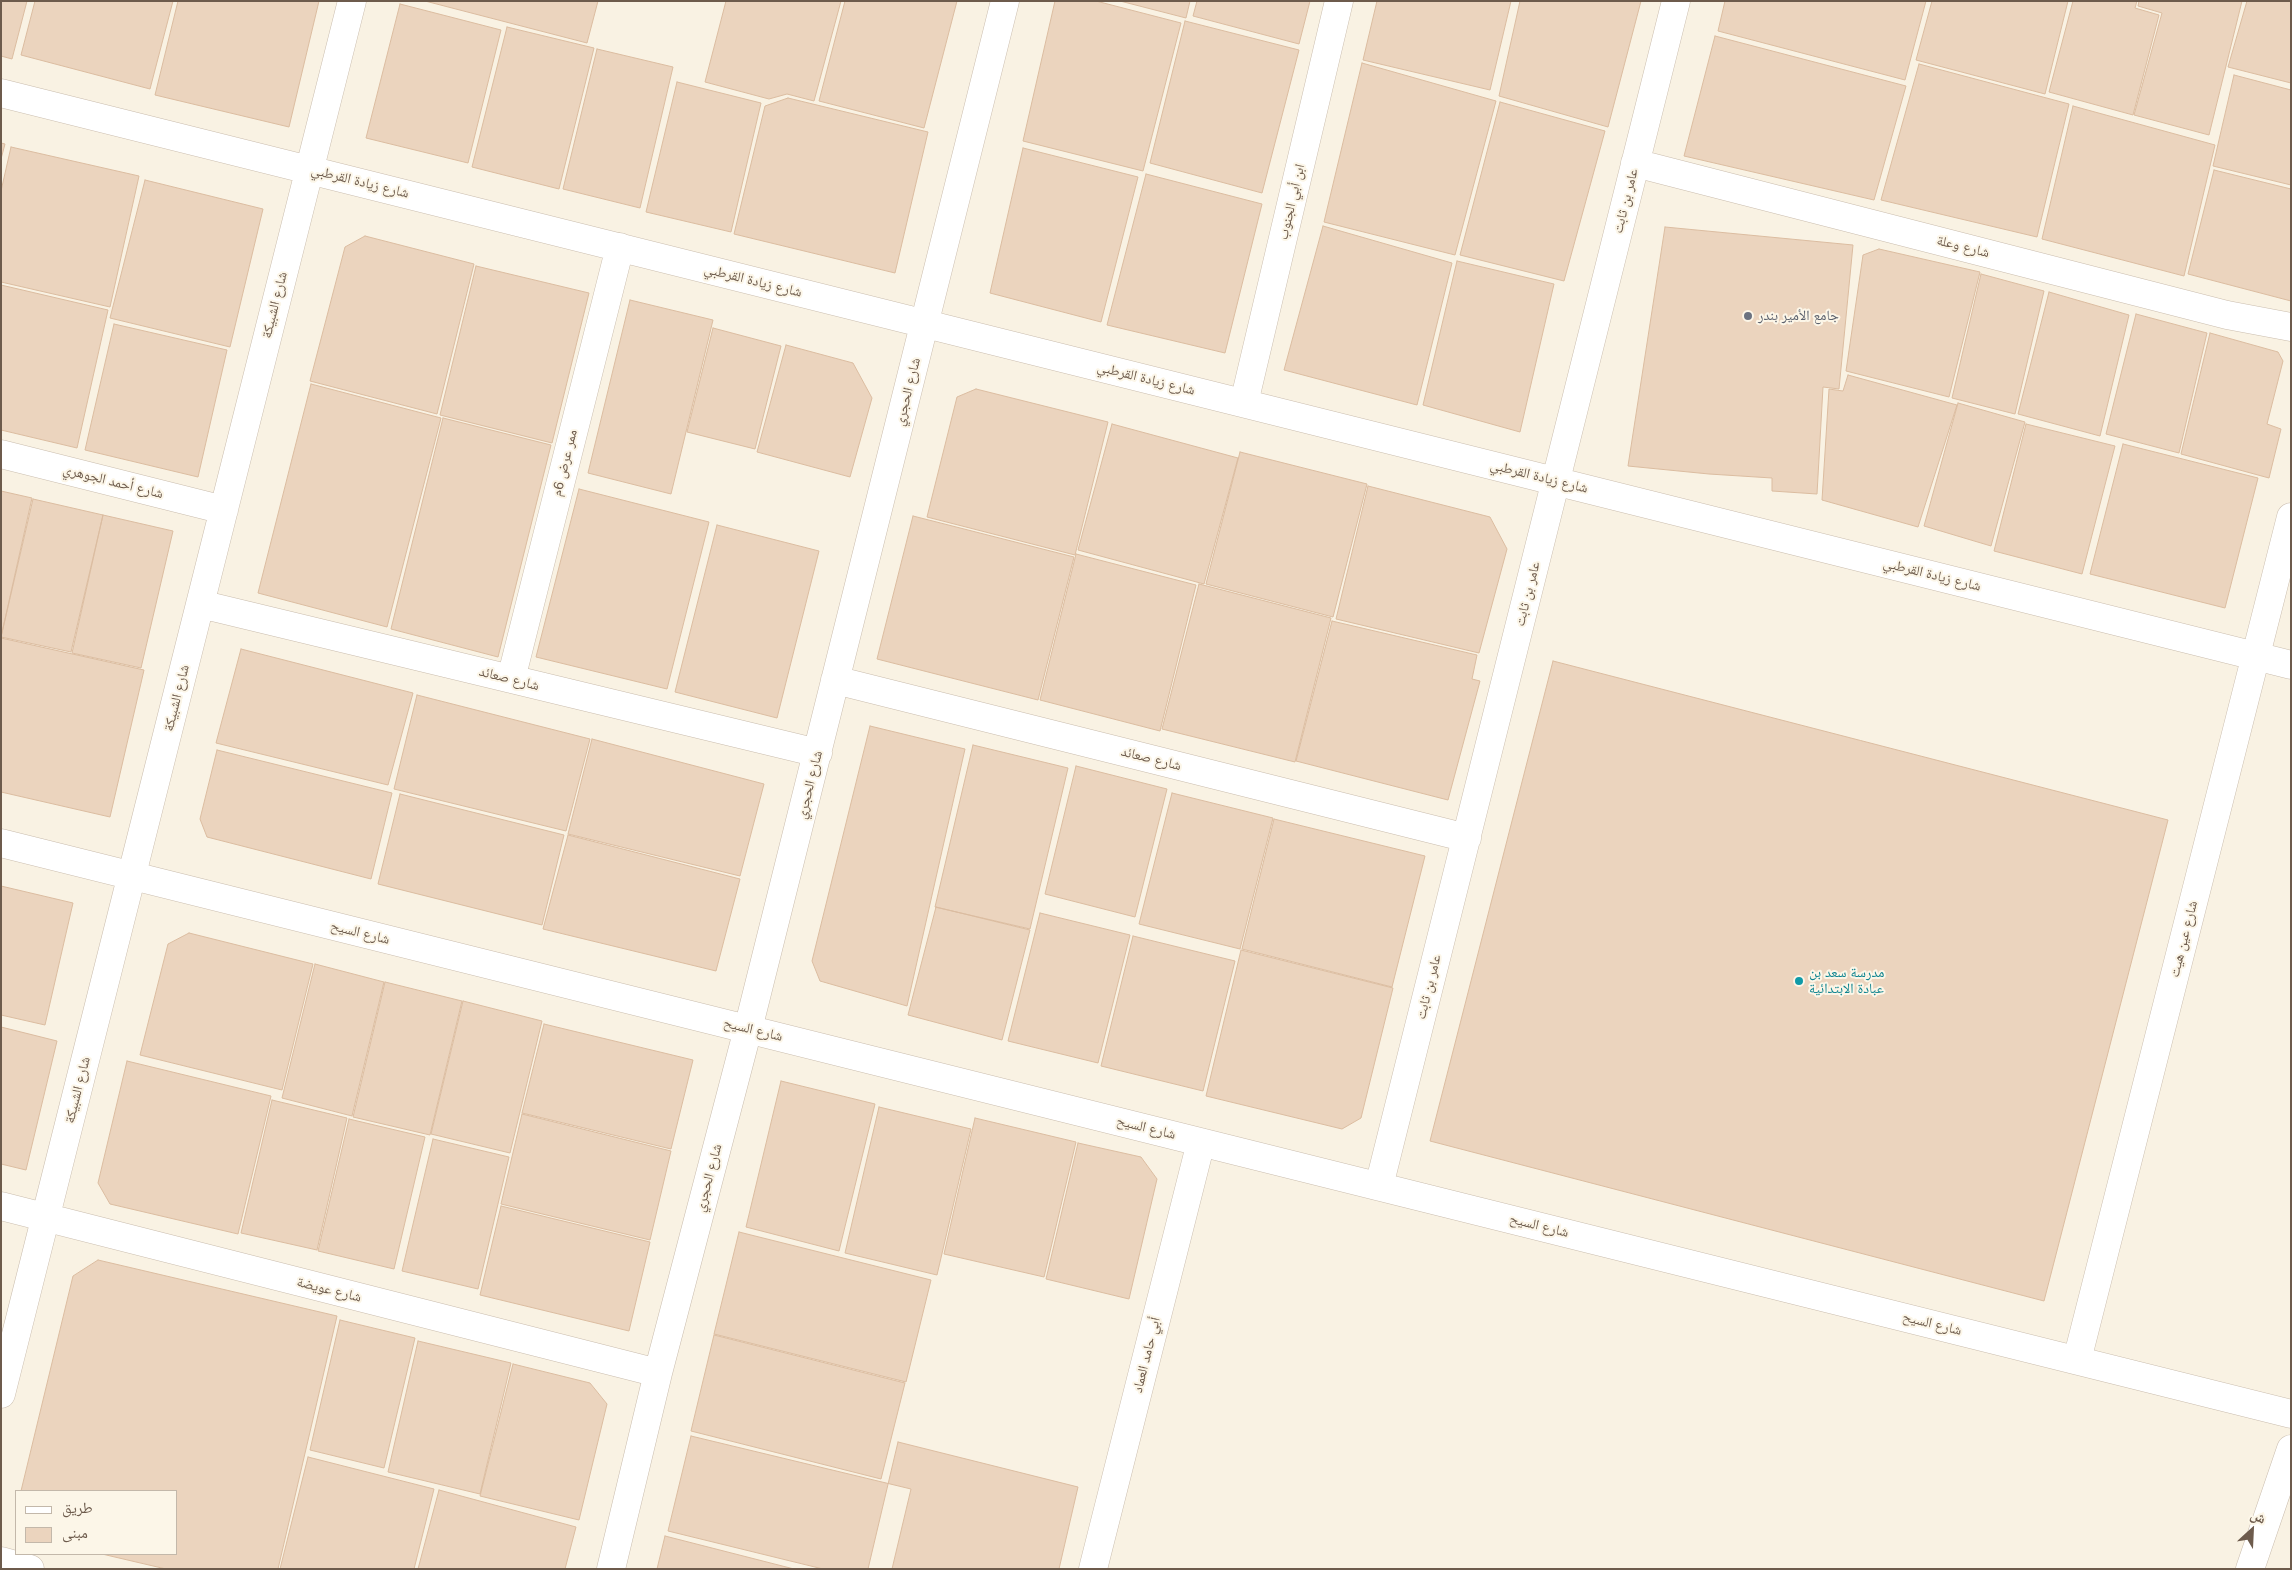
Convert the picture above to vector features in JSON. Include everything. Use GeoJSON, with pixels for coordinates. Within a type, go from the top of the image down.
{"type":"FeatureCollection","features":[{"type":"Feature","properties":{"kind":"street","name":"شارع الشبيكة"},"geometry":{"type":"LineString","coordinates":[[1,1394],[352,1]]}},
{"type":"Feature","properties":{"kind":"street","name":"شارع الحجري"},"geometry":{"type":"LineString","coordinates":[[612,1569],[658,1373],[748,1029],[1006,1]]}},
{"type":"Feature","properties":{"kind":"street","name":"ابن أبي الجنوب"},"geometry":{"type":"LineString","coordinates":[[1244,403],[1339,1]]}},
{"type":"Feature","properties":{"kind":"street","name":"عامر بن ثابت"},"geometry":{"type":"LineString","coordinates":[[1379,1186],[1676,1]]}},
{"type":"Feature","properties":{"kind":"street","name":"شارع زيادة القرطبي"},"geometry":{"type":"LineString","coordinates":[[1,93],[2291,665]]}},
{"type":"Feature","properties":{"kind":"street","name":"شارع وعلة"},"geometry":{"type":"LineString","coordinates":[[1635,163],[2227,315],[2291,327]]}},
{"type":"Feature","properties":{"kind":"street","name":"ممر عرض 6م"},"geometry":{"type":"LineString","coordinates":[[511,679],[620,247]]}},
{"type":"Feature","properties":{"kind":"street","name":"شارع أحمد الجوهري"},"geometry":{"type":"LineString","coordinates":[[1,454],[224,510]]}},
{"type":"Feature","properties":{"kind":"street","name":"شارع عين هيت"},"geometry":{"type":"LineString","coordinates":[[2077,1360],[2291,517]]}},
{"type":"Feature","properties":{"kind":"street","name":"شارع صعائد"},"geometry":{"type":"LineString","coordinates":[[200,604],[818,753]]}},
{"type":"Feature","properties":{"kind":"street","name":"شارع صعائد"},"geometry":{"type":"LineString","coordinates":[[836,680],[1467,838]]}},
{"type":"Feature","properties":{"kind":"street","name":"شارع السيح"},"geometry":{"type":"LineString","coordinates":[[1,843],[2291,1414]]}},
{"type":"Feature","properties":{"kind":"street","name":"أبي حامد العماد"},"geometry":{"type":"LineString","coordinates":[[1093,1569],[1201,1142]]}},
{"type":"Feature","properties":{"kind":"street","name":"شارع عويضة"},"geometry":{"type":"LineString","coordinates":[[1,1206],[658,1373]]}},
{"type":"Feature","properties":{"kind":"street"},"geometry":{"type":"LineString","coordinates":[[2250,1569],[2291,1449]]}},
{"type":"Feature","properties":{"kind":"street"},"geometry":{"type":"LineString","coordinates":[[1,1561],[30,1569]]}},
{"type":"Feature","properties":{"kind":"building"},"geometry":{"type":"Polygon","coordinates":[[[1,1],[27,1],[12,59],[1,56],[1,1]]]}},
{"type":"Feature","properties":{"kind":"building"},"geometry":{"type":"Polygon","coordinates":[[[35,1],[173,1],[150,89],[21,55],[35,1]]]}},
{"type":"Feature","properties":{"kind":"building"},"geometry":{"type":"Polygon","coordinates":[[[178,1],[319,1],[289,127],[155,95],[178,1]]]}},
{"type":"Feature","properties":{"kind":"building"},"geometry":{"type":"Polygon","coordinates":[[[425,1],[598,1],[587,43],[425,1]]]}},
{"type":"Feature","properties":{"kind":"building"},"geometry":{"type":"Polygon","coordinates":[[[726,1],[841,1],[814,101],[787,94],[769,99],[705,82],[726,1]]]}},
{"type":"Feature","properties":{"kind":"building"},"geometry":{"type":"Polygon","coordinates":[[[845,1],[957,1],[924,128],[819,101],[845,1]]]}},
{"type":"Feature","properties":{"kind":"building"},"geometry":{"type":"Polygon","coordinates":[[[1055,1],[1096,1],[1181,23],[1143,171],[1023,141],[1055,1]]]}},
{"type":"Feature","properties":{"kind":"building"},"geometry":{"type":"Polygon","coordinates":[[[1120,1],[1190,1],[1186,18],[1120,1]]]}},
{"type":"Feature","properties":{"kind":"building"},"geometry":{"type":"Polygon","coordinates":[[[1197,1],[1310,1],[1299,44],[1193,16],[1197,1]]]}},
{"type":"Feature","properties":{"kind":"building"},"geometry":{"type":"Polygon","coordinates":[[[1377,1],[1511,1],[1490,90],[1363,60],[1377,1]]]}},
{"type":"Feature","properties":{"kind":"building"},"geometry":{"type":"Polygon","coordinates":[[[1520,1],[1641,1],[1608,127],[1499,96],[1520,1]]]}},
{"type":"Feature","properties":{"kind":"building"},"geometry":{"type":"Polygon","coordinates":[[[1725,1],[1926,1],[1905,80],[1718,31],[1725,1]]]}},
{"type":"Feature","properties":{"kind":"building"},"geometry":{"type":"Polygon","coordinates":[[[1932,1],[2068,1],[2045,94],[1916,60],[1932,1]]]}},
{"type":"Feature","properties":{"kind":"building"},"geometry":{"type":"Polygon","coordinates":[[[2073,1],[2137,1],[2135,8],[2159,15],[2133,115],[2049,92],[2073,1]]]}},
{"type":"Feature","properties":{"kind":"building"},"geometry":{"type":"Polygon","coordinates":[[[2139,1],[2242,1],[2209,135],[2134,115],[2162,13],[2138,6],[2139,1]]]}},
{"type":"Feature","properties":{"kind":"building"},"geometry":{"type":"Polygon","coordinates":[[[2247,1],[2291,1],[2291,83],[2228,67],[2247,1]]]}},
{"type":"Feature","properties":{"kind":"building"},"geometry":{"type":"Polygon","coordinates":[[[400,4],[501,30],[468,163],[366,138],[400,4]]]}},
{"type":"Feature","properties":{"kind":"building"},"geometry":{"type":"Polygon","coordinates":[[[1185,21],[1299,50],[1262,193],[1150,163],[1185,21]]]}},
{"type":"Feature","properties":{"kind":"building"},"geometry":{"type":"Polygon","coordinates":[[[507,27],[594,48],[559,189],[472,167],[507,27]]]}},
{"type":"Feature","properties":{"kind":"building"},"geometry":{"type":"Polygon","coordinates":[[[1715,36],[1906,86],[1874,200],[1684,156],[1715,36]]]}},
{"type":"Feature","properties":{"kind":"building"},"geometry":{"type":"Polygon","coordinates":[[[597,49],[673,67],[640,208],[563,189],[597,49]]]}},
{"type":"Feature","properties":{"kind":"building"},"geometry":{"type":"Polygon","coordinates":[[[1362,63],[1496,101],[1455,255],[1324,222],[1362,63]]]}},
{"type":"Feature","properties":{"kind":"building"},"geometry":{"type":"Polygon","coordinates":[[[1919,64],[2069,104],[2037,237],[1881,200],[1919,64]]]}},
{"type":"Feature","properties":{"kind":"building"},"geometry":{"type":"Polygon","coordinates":[[[2234,75],[2291,90],[2291,185],[2213,166],[2234,75]]]}},
{"type":"Feature","properties":{"kind":"building"},"geometry":{"type":"Polygon","coordinates":[[[677,82],[761,103],[731,232],[646,212],[677,82]]]}},
{"type":"Feature","properties":{"kind":"building"},"geometry":{"type":"Polygon","coordinates":[[[788,98],[928,132],[895,273],[734,234],[765,106],[788,98]]]}},
{"type":"Feature","properties":{"kind":"building"},"geometry":{"type":"Polygon","coordinates":[[[1500,102],[1605,131],[1564,281],[1460,255],[1500,102]]]}},
{"type":"Feature","properties":{"kind":"building"},"geometry":{"type":"Polygon","coordinates":[[[2073,106],[2215,145],[2184,276],[2042,239],[2073,106]]]}},
{"type":"Feature","properties":{"kind":"building"},"geometry":{"type":"Polygon","coordinates":[[[1,143],[5,144],[1,159],[1,143]]]}},
{"type":"Feature","properties":{"kind":"building"},"geometry":{"type":"Polygon","coordinates":[[[11,147],[139,176],[110,307],[1,282],[1,191],[11,147]]]}},
{"type":"Feature","properties":{"kind":"building"},"geometry":{"type":"Polygon","coordinates":[[[1023,148],[1138,177],[1101,322],[990,293],[1023,148]]]}},
{"type":"Feature","properties":{"kind":"building"},"geometry":{"type":"Polygon","coordinates":[[[2214,170],[2291,189],[2291,301],[2188,274],[2214,170]]]}},
{"type":"Feature","properties":{"kind":"building"},"geometry":{"type":"Polygon","coordinates":[[[1146,174],[1262,204],[1225,353],[1107,325],[1146,174]]]}},
{"type":"Feature","properties":{"kind":"building"},"geometry":{"type":"Polygon","coordinates":[[[145,180],[263,209],[230,347],[110,318],[145,180]]]}},
{"type":"Feature","properties":{"kind":"building"},"geometry":{"type":"Polygon","coordinates":[[[1323,226],[1452,263],[1417,405],[1284,370],[1323,226]]]}},
{"type":"Feature","properties":{"kind":"building","name":"جامع الأمير بندر"},"geometry":{"type":"Polygon","coordinates":[[[1665,227],[1853,245],[1839,389],[1823,387],[1817,494],[1772,491],[1772,478],[1628,466],[1665,227]]]}},
{"type":"Feature","properties":{"kind":"building"},"geometry":{"type":"Polygon","coordinates":[[[365,236],[474,264],[437,414],[310,381],[345,247],[365,236]]]}},
{"type":"Feature","properties":{"kind":"building"},"geometry":{"type":"Polygon","coordinates":[[[1879,249],[1980,272],[1949,397],[1846,371],[1863,255],[1879,249]]]}},
{"type":"Feature","properties":{"kind":"building"},"geometry":{"type":"Polygon","coordinates":[[[1457,261],[1554,284],[1520,432],[1423,405],[1457,261]]]}},
{"type":"Feature","properties":{"kind":"building"},"geometry":{"type":"Polygon","coordinates":[[[476,266],[589,293],[552,443],[440,415],[476,266]]]}},
{"type":"Feature","properties":{"kind":"building"},"geometry":{"type":"Polygon","coordinates":[[[1981,274],[2044,291],[2015,414],[1952,398],[1981,274]]]}},
{"type":"Feature","properties":{"kind":"building"},"geometry":{"type":"Polygon","coordinates":[[[1,285],[108,310],[77,448],[1,430],[1,285]]]}},
{"type":"Feature","properties":{"kind":"building"},"geometry":{"type":"Polygon","coordinates":[[[2049,292],[2129,315],[2100,436],[2018,414],[2049,292]]]}},
{"type":"Feature","properties":{"kind":"building"},"geometry":{"type":"Polygon","coordinates":[[[630,300],[713,320],[671,494],[588,473],[630,300]]]}},
{"type":"Feature","properties":{"kind":"building"},"geometry":{"type":"Polygon","coordinates":[[[2136,314],[2207,333],[2179,453],[2106,434],[2136,314]]]}},
{"type":"Feature","properties":{"kind":"building"},"geometry":{"type":"Polygon","coordinates":[[[114,324],[227,350],[198,477],[85,450],[114,324]]]}},
{"type":"Feature","properties":{"kind":"building"},"geometry":{"type":"Polygon","coordinates":[[[713,328],[781,346],[755,449],[687,432],[713,328]]]}},
{"type":"Feature","properties":{"kind":"building"},"geometry":{"type":"Polygon","coordinates":[[[2210,333],[2278,352],[2283,361],[2267,424],[2281,429],[2269,478],[2181,454],[2210,333]]]}},
{"type":"Feature","properties":{"kind":"building"},"geometry":{"type":"Polygon","coordinates":[[[786,345],[853,363],[872,398],[850,477],[757,452],[786,345]]]}},
{"type":"Feature","properties":{"kind":"building"},"geometry":{"type":"Polygon","coordinates":[[[1848,375],[1957,405],[1918,527],[1822,500],[1829,389],[1843,391],[1848,375]]]}},
{"type":"Feature","properties":{"kind":"building"},"geometry":{"type":"Polygon","coordinates":[[[311,384],[441,418],[387,627],[258,593],[311,384]]]}},
{"type":"Feature","properties":{"kind":"building"},"geometry":{"type":"Polygon","coordinates":[[[976,389],[1108,422],[1075,555],[927,517],[957,397],[976,389]]]}},
{"type":"Feature","properties":{"kind":"building"},"geometry":{"type":"Polygon","coordinates":[[[1958,403],[2025,422],[1991,546],[1924,526],[1958,403]]]}},
{"type":"Feature","properties":{"kind":"building"},"geometry":{"type":"Polygon","coordinates":[[[443,418],[551,445],[498,657],[391,629],[443,418]]]}},
{"type":"Feature","properties":{"kind":"building"},"geometry":{"type":"Polygon","coordinates":[[[1112,424],[1238,458],[1204,584],[1078,550],[1112,424]]]}},
{"type":"Feature","properties":{"kind":"building"},"geometry":{"type":"Polygon","coordinates":[[[2026,424],[2115,446],[2082,574],[1994,551],[2026,424]]]}},
{"type":"Feature","properties":{"kind":"building"},"geometry":{"type":"Polygon","coordinates":[[[2123,444],[2258,478],[2225,608],[2090,574],[2123,444]]]}},
{"type":"Feature","properties":{"kind":"building"},"geometry":{"type":"Polygon","coordinates":[[[1240,452],[1367,484],[1333,617],[1206,584],[1240,452]]]}},
{"type":"Feature","properties":{"kind":"building"},"geometry":{"type":"Polygon","coordinates":[[[1368,486],[1490,517],[1507,549],[1479,653],[1336,619],[1368,486]]]}},
{"type":"Feature","properties":{"kind":"building"},"geometry":{"type":"Polygon","coordinates":[[[579,489],[709,522],[667,689],[536,657],[579,489]]]}},
{"type":"Feature","properties":{"kind":"building"},"geometry":{"type":"Polygon","coordinates":[[[1,491],[32,498],[1,637],[1,491]]]}},
{"type":"Feature","properties":{"kind":"building"},"geometry":{"type":"Polygon","coordinates":[[[33,499],[103,515],[71,652],[1,637],[33,499]]]}},
{"type":"Feature","properties":{"kind":"building"},"geometry":{"type":"Polygon","coordinates":[[[103,515],[173,531],[141,668],[72,653],[103,515]]]}},
{"type":"Feature","properties":{"kind":"building"},"geometry":{"type":"Polygon","coordinates":[[[913,516],[1074,557],[1038,700],[877,659],[913,516]]]}},
{"type":"Feature","properties":{"kind":"building"},"geometry":{"type":"Polygon","coordinates":[[[717,525],[819,551],[777,718],[675,692],[717,525]]]}},
{"type":"Feature","properties":{"kind":"building"},"geometry":{"type":"Polygon","coordinates":[[[1076,554],[1196,585],[1160,731],[1040,700],[1076,554]]]}},
{"type":"Feature","properties":{"kind":"building"},"geometry":{"type":"Polygon","coordinates":[[[1199,584],[1331,618],[1295,762],[1162,729],[1199,584]]]}},
{"type":"Feature","properties":{"kind":"building"},"geometry":{"type":"Polygon","coordinates":[[[1332,621],[1477,655],[1472,679],[1480,681],[1448,800],[1296,761],[1332,621]]]}},
{"type":"Feature","properties":{"kind":"building"},"geometry":{"type":"Polygon","coordinates":[[[1,638],[144,670],[110,817],[1,792],[1,638]]]}},
{"type":"Feature","properties":{"kind":"building"},"geometry":{"type":"Polygon","coordinates":[[[241,649],[413,693],[388,785],[216,743],[241,649]]]}},
{"type":"Feature","properties":{"kind":"building","name":"مدرسة سعد بن عبادة الابتدائية"},"geometry":{"type":"Polygon","coordinates":[[[1553,661],[2168,820],[2044,1301],[1430,1141],[1553,661]]]}},
{"type":"Feature","properties":{"kind":"building"},"geometry":{"type":"Polygon","coordinates":[[[417,695],[590,739],[566,831],[394,789],[417,695]]]}},
{"type":"Feature","properties":{"kind":"building"},"geometry":{"type":"Polygon","coordinates":[[[870,726],[965,749],[907,1006],[820,981],[812,961],[870,726]]]}},
{"type":"Feature","properties":{"kind":"building"},"geometry":{"type":"Polygon","coordinates":[[[592,739],[764,784],[740,876],[568,834],[592,739]]]}},
{"type":"Feature","properties":{"kind":"building"},"geometry":{"type":"Polygon","coordinates":[[[973,745],[1068,768],[1030,929],[935,907],[973,745]]]}},
{"type":"Feature","properties":{"kind":"building"},"geometry":{"type":"Polygon","coordinates":[[[217,750],[392,793],[371,879],[207,837],[200,819],[217,750]]]}},
{"type":"Feature","properties":{"kind":"building"},"geometry":{"type":"Polygon","coordinates":[[[1076,766],[1167,789],[1135,917],[1045,894],[1076,766]]]}},
{"type":"Feature","properties":{"kind":"building"},"geometry":{"type":"Polygon","coordinates":[[[1172,793],[1273,818],[1240,949],[1139,924],[1172,793]]]}},
{"type":"Feature","properties":{"kind":"building"},"geometry":{"type":"Polygon","coordinates":[[[400,794],[564,835],[542,925],[378,884],[400,794]]]}},
{"type":"Feature","properties":{"kind":"building"},"geometry":{"type":"Polygon","coordinates":[[[1274,819],[1425,856],[1392,987],[1242,949],[1274,819]]]}},
{"type":"Feature","properties":{"kind":"building"},"geometry":{"type":"Polygon","coordinates":[[[568,835],[740,879],[716,971],[543,929],[568,835]]]}},
{"type":"Feature","properties":{"kind":"building"},"geometry":{"type":"Polygon","coordinates":[[[1,886],[73,903],[45,1025],[1,1015],[1,886]]]}},
{"type":"Feature","properties":{"kind":"building"},"geometry":{"type":"Polygon","coordinates":[[[936,907],[1030,930],[1002,1040],[908,1015],[936,907]]]}},
{"type":"Feature","properties":{"kind":"building"},"geometry":{"type":"Polygon","coordinates":[[[1040,913],[1130,935],[1098,1063],[1008,1041],[1040,913]]]}},
{"type":"Feature","properties":{"kind":"building"},"geometry":{"type":"Polygon","coordinates":[[[189,933],[313,964],[282,1090],[140,1055],[168,944],[189,933]]]}},
{"type":"Feature","properties":{"kind":"building"},"geometry":{"type":"Polygon","coordinates":[[[1133,936],[1235,961],[1203,1091],[1101,1066],[1133,936]]]}},
{"type":"Feature","properties":{"kind":"building"},"geometry":{"type":"Polygon","coordinates":[[[1241,950],[1393,988],[1361,1118],[1342,1129],[1206,1096],[1241,950]]]}},
{"type":"Feature","properties":{"kind":"building"},"geometry":{"type":"Polygon","coordinates":[[[315,964],[384,982],[352,1116],[282,1098],[315,964]]]}},
{"type":"Feature","properties":{"kind":"building"},"geometry":{"type":"Polygon","coordinates":[[[385,982],[462,1001],[430,1135],[353,1117],[385,982]]]}},
{"type":"Feature","properties":{"kind":"building"},"geometry":{"type":"Polygon","coordinates":[[[463,1001],[542,1021],[510,1153],[431,1134],[463,1001]]]}},
{"type":"Feature","properties":{"kind":"building"},"geometry":{"type":"Polygon","coordinates":[[[544,1024],[693,1060],[671,1149],[522,1113],[544,1024]]]}},
{"type":"Feature","properties":{"kind":"building"},"geometry":{"type":"Polygon","coordinates":[[[1,1027],[57,1041],[26,1170],[1,1164],[1,1027]]]}},
{"type":"Feature","properties":{"kind":"building"},"geometry":{"type":"Polygon","coordinates":[[[127,1061],[271,1096],[238,1234],[110,1204],[98,1183],[127,1061]]]}},
{"type":"Feature","properties":{"kind":"building"},"geometry":{"type":"Polygon","coordinates":[[[781,1081],[875,1104],[839,1251],[746,1227],[781,1081]]]}},
{"type":"Feature","properties":{"kind":"building"},"geometry":{"type":"Polygon","coordinates":[[[272,1100],[347,1118],[317,1250],[241,1233],[272,1100]]]}},
{"type":"Feature","properties":{"kind":"building"},"geometry":{"type":"Polygon","coordinates":[[[879,1107],[971,1129],[937,1275],[845,1253],[879,1107]]]}},
{"type":"Feature","properties":{"kind":"building"},"geometry":{"type":"Polygon","coordinates":[[[522,1114],[671,1151],[650,1240],[501,1204],[522,1114]]]}},
{"type":"Feature","properties":{"kind":"building"},"geometry":{"type":"Polygon","coordinates":[[[975,1118],[1076,1142],[1044,1277],[944,1254],[975,1118]]]}},
{"type":"Feature","properties":{"kind":"building"},"geometry":{"type":"Polygon","coordinates":[[[349,1119],[425,1137],[394,1269],[318,1251],[349,1119]]]}},
{"type":"Feature","properties":{"kind":"building"},"geometry":{"type":"Polygon","coordinates":[[[433,1139],[509,1157],[478,1289],[402,1271],[433,1139]]]}},
{"type":"Feature","properties":{"kind":"building"},"geometry":{"type":"Polygon","coordinates":[[[1078,1143],[1141,1157],[1157,1179],[1129,1299],[1046,1279],[1078,1143]]]}},
{"type":"Feature","properties":{"kind":"building"},"geometry":{"type":"Polygon","coordinates":[[[501,1206],[650,1242],[629,1331],[480,1295],[501,1206]]]}},
{"type":"Feature","properties":{"kind":"building"},"geometry":{"type":"Polygon","coordinates":[[[739,1232],[931,1280],[906,1382],[714,1334],[739,1232]]]}},
{"type":"Feature","properties":{"kind":"building"},"geometry":{"type":"Polygon","coordinates":[[[98,1260],[337,1316],[278,1569],[166,1569],[106,1555],[178,1555],[178,1490],[21,1490],[73,1276],[98,1260]]]}},
{"type":"Feature","properties":{"kind":"building"},"geometry":{"type":"Polygon","coordinates":[[[340,1320],[415,1338],[384,1468],[310,1450],[340,1320]]]}},
{"type":"Feature","properties":{"kind":"building"},"geometry":{"type":"Polygon","coordinates":[[[714,1335],[905,1383],[881,1479],[691,1431],[714,1335]]]}},
{"type":"Feature","properties":{"kind":"building"},"geometry":{"type":"Polygon","coordinates":[[[418,1341],[511,1363],[480,1494],[388,1472],[418,1341]]]}},
{"type":"Feature","properties":{"kind":"building"},"geometry":{"type":"Polygon","coordinates":[[[513,1364],[590,1383],[607,1404],[579,1520],[480,1496],[513,1364]]]}},
{"type":"Feature","properties":{"kind":"building"},"geometry":{"type":"Polygon","coordinates":[[[691,1436],[911,1489],[892,1569],[823,1569],[668,1531],[691,1436]]]}},
{"type":"Feature","properties":{"kind":"building"},"geometry":{"type":"Polygon","coordinates":[[[898,1442],[1078,1487],[1059,1569],[868,1569],[898,1442]]]}},
{"type":"Feature","properties":{"kind":"building"},"geometry":{"type":"Polygon","coordinates":[[[308,1457],[434,1489],[414,1569],[280,1569],[308,1457]]]}},
{"type":"Feature","properties":{"kind":"building"},"geometry":{"type":"Polygon","coordinates":[[[439,1490],[576,1527],[565,1569],[418,1569],[439,1490]]]}},
{"type":"Feature","properties":{"kind":"building"},"geometry":{"type":"Polygon","coordinates":[[[665,1536],[794,1569],[657,1569],[665,1536]]]}},
{"type":"Feature","properties":{"kind":"place","name":"جامع الأمير بندر"},"geometry":{"type":"Point","coordinates":[1748,316]}},
{"type":"Feature","properties":{"kind":"place","name":"مدرسة سعد بن عبادة الابتدائية"},"geometry":{"type":"Point","coordinates":[1799,981]}}]}
